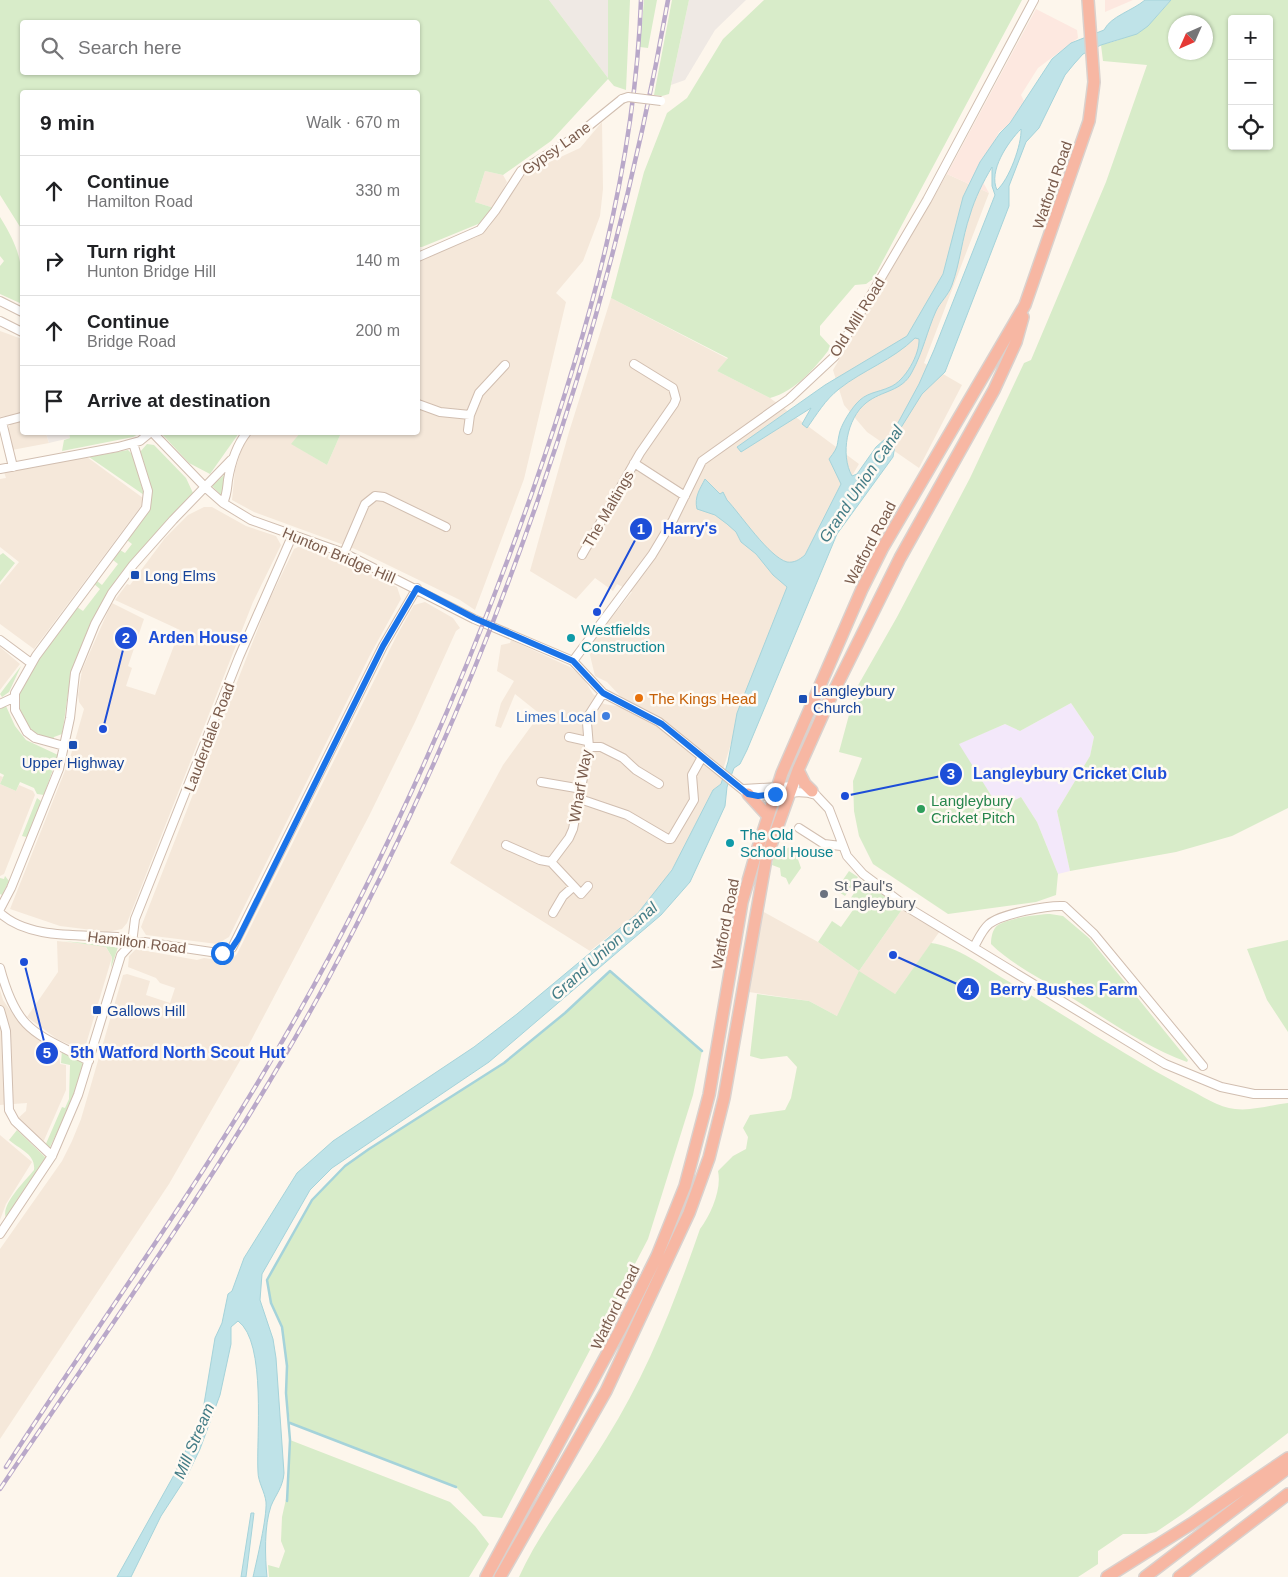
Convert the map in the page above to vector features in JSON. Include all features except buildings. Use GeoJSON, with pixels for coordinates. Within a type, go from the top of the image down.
{"type":"FeatureCollection","features":[{"type":"Feature","properties":{"kind":"highway","name":"Watford Road"},"geometry":{"type":"LineString","coordinates":[[500,1577],[606,1391],[690,1213],[709,1158],[724,1098],[766,860],[798,770],[828,703],[900,558],[994,390],[1016,342],[1026,305],[1089,121],[1093,98],[1088,0]]}},
{"type":"Feature","properties":{"kind":"highway","name":"Watford Road"},"geometry":{"type":"LineString","coordinates":[[486,1577],[596,1377],[657,1256],[685,1186],[709,1095],[742,902],[776,790],[862,589],[882,549],[1026,305]]}},
{"type":"Feature","properties":{"kind":"highway"},"geometry":{"type":"LineString","coordinates":[[798,770],[805,784],[814,793]]}},
{"type":"Feature","properties":{"kind":"highway"},"geometry":{"type":"LineString","coordinates":[[742,789],[768,816]]}},
{"type":"Feature","properties":{"kind":"highway"},"geometry":{"type":"LineString","coordinates":[[1107,1577],[1191,1524],[1288,1458]]}},
{"type":"Feature","properties":{"kind":"highway"},"geometry":{"type":"LineString","coordinates":[[1145,1577],[1195,1541],[1288,1468]]}},
{"type":"Feature","properties":{"kind":"highway"},"geometry":{"type":"LineString","coordinates":[[1180,1577],[1288,1494]]}},
{"type":"Feature","properties":{"kind":"highway"},"geometry":{"type":"LineString","coordinates":[[1185,1577],[1200,1563]]}},
{"type":"Feature","properties":{"kind":"street","name":"Old Mill Road"},"geometry":{"type":"LineString","coordinates":[[573,661],[652,555],[702,461],[789,399],[835,356],[927,200],[1034,0]]}},
{"type":"Feature","properties":{"kind":"street","name":"Gypsy Lane"},"geometry":{"type":"LineString","coordinates":[[420,256],[480,230],[521,172],[576,137],[622,99],[628,97],[661,101]]}},
{"type":"Feature","properties":{"kind":"street"},"geometry":{"type":"LineString","coordinates":[[0,301],[20,311]]}},
{"type":"Feature","properties":{"kind":"street"},"geometry":{"type":"LineString","coordinates":[[0,321],[20,331]]}},
{"type":"Feature","properties":{"kind":"street","name":"The Maltings"},"geometry":{"type":"LineString","coordinates":[[582,555],[634,463],[668,414],[676,398],[673,388],[634,364]]}},
{"type":"Feature","properties":{"kind":"street"},"geometry":{"type":"LineString","coordinates":[[468,430],[470,415],[479,393],[505,365]]}},
{"type":"Feature","properties":{"kind":"street"},"geometry":{"type":"LineString","coordinates":[[420,405],[440,412],[470,415]]}},
{"type":"Feature","properties":{"kind":"street"},"geometry":{"type":"LineString","coordinates":[[13,467],[1,422],[20,418]]}},
{"type":"Feature","properties":{"kind":"street"},"geometry":{"type":"LineString","coordinates":[[0,469],[133,443],[146,435]]}},
{"type":"Feature","properties":{"kind":"street","name":"Hunton Bridge Hill"},"geometry":{"type":"LineString","coordinates":[[154,435],[223,503],[252,520],[344,553],[474,618],[573,661]]}},
{"type":"Feature","properties":{"kind":"street"},"geometry":{"type":"LineString","coordinates":[[0,911],[51,791],[64,746],[75,673],[94,624],[112,593],[133,565],[231,460],[245,435]]}},
{"type":"Feature","properties":{"kind":"street"},"geometry":{"type":"LineString","coordinates":[[64,746],[31,735],[20,722],[14,710],[13,698],[31,663],[146,508],[148,491],[133,443]]}},
{"type":"Feature","properties":{"kind":"street"},"geometry":{"type":"LineString","coordinates":[[223,503],[227,494],[231,460]]}},
{"type":"Feature","properties":{"kind":"street","name":"The Maltings"},"geometry":{"type":"LineString","coordinates":[[634,463],[685,496]]}},
{"type":"Feature","properties":{"kind":"street"},"geometry":{"type":"LineString","coordinates":[[344,553],[365,504],[375,496],[384,497],[446,527]]}},
{"type":"Feature","properties":{"kind":"street","name":"Lauderdale Road"},"geometry":{"type":"LineString","coordinates":[[132,942],[135,919],[239,657],[293,534]]}},
{"type":"Feature","properties":{"kind":"street","name":"Hamilton Road"},"geometry":{"type":"LineString","coordinates":[[0,911],[8,920],[40,931],[103,938],[117,937],[132,942],[144,942],[218,953],[227,951],[235,944],[381,651],[417,588]]}},
{"type":"Feature","properties":{"kind":"street"},"geometry":{"type":"LineString","coordinates":[[0,640],[31,663]]}},
{"type":"Feature","properties":{"kind":"street"},"geometry":{"type":"LineString","coordinates":[[573,661],[603,693],[659,722],[742,789],[758,796],[776,790],[791,789],[814,793],[830,809],[841,846],[846,856],[863,874],[907,907],[1180,1071],[1221,1087],[1254,1094],[1288,1094]]}},
{"type":"Feature","properties":{"kind":"street","name":"Wharf Way"},"geometry":{"type":"LineString","coordinates":[[551,862],[569,838],[582,789],[588,744],[588,715],[603,693]]}},
{"type":"Feature","properties":{"kind":"street"},"geometry":{"type":"LineString","coordinates":[[0,704],[13,698]]}},
{"type":"Feature","properties":{"kind":"street"},"geometry":{"type":"LineString","coordinates":[[570,737],[588,744],[601,746],[623,758],[636,770],[659,784]]}},
{"type":"Feature","properties":{"kind":"street"},"geometry":{"type":"LineString","coordinates":[[580,799],[627,815],[648,830],[671,839],[694,800],[692,772],[702,757]]}},
{"type":"Feature","properties":{"kind":"street"},"geometry":{"type":"LineString","coordinates":[[541,782],[582,789]]}},
{"type":"Feature","properties":{"kind":"street"},"geometry":{"type":"LineString","coordinates":[[799,828],[824,844],[841,846]]}},
{"type":"Feature","properties":{"kind":"street"},"geometry":{"type":"LineString","coordinates":[[506,845],[540,860],[551,862],[572,887],[581,894],[588,886]]}},
{"type":"Feature","properties":{"kind":"street"},"geometry":{"type":"LineString","coordinates":[[553,913],[559,900],[572,887]]}},
{"type":"Feature","properties":{"kind":"street"},"geometry":{"type":"LineString","coordinates":[[974,947],[984,929],[1000,918],[1036,909],[1064,906],[1094,934],[1203,1066]]}},
{"type":"Feature","properties":{"kind":"street"},"geometry":{"type":"LineString","coordinates":[[0,1234],[52,1156],[74,1104],[89,1061],[121,955],[132,942]]}},
{"type":"Feature","properties":{"kind":"street"},"geometry":{"type":"LineString","coordinates":[[0,968],[17,1014],[31,1030],[89,1061]]}},
{"type":"Feature","properties":{"kind":"street"},"geometry":{"type":"LineString","coordinates":[[0,1010],[6,1031],[9,1110],[15,1121],[52,1156]]}},
{"type":"Feature","properties":{"kind":"shaded area"},"geometry":{"type":"Polygon","coordinates":[[[549,0],[608,0],[608,78],[549,0]]]}},
{"type":"Feature","properties":{"kind":"shaded area"},"geometry":{"type":"Polygon","coordinates":[[[689,0],[746,0],[715,30],[685,80],[671,85],[689,0]]]}},
{"type":"Feature","properties":{"kind":"shaded area"},"geometry":{"type":"Polygon","coordinates":[[[1105,0],[1133,0],[1105,12],[1105,0]]]}},
{"type":"Feature","properties":{"kind":"shaded area"},"geometry":{"type":"Polygon","coordinates":[[[1036,9],[1077,30],[1078,38],[1038,68],[1021,95],[1025,103],[1010,124],[999,132],[978,173],[989,193],[947,174],[1036,9]]]}},
{"type":"Feature","properties":{"kind":"shaded area"},"geometry":{"type":"Polygon","coordinates":[[[602,122],[603,189],[600,216],[583,261],[556,293],[566,302],[524,479],[475,610],[460,600],[355,549],[254,512],[232,500],[235,470],[242,448],[250,435],[299,435],[292,444],[327,465],[340,435],[420,435],[420,258],[477,237],[489,227],[526,173],[580,148],[602,122]]]}},
{"type":"Feature","properties":{"kind":"shaded area"},"geometry":{"type":"Polygon","coordinates":[[[485,171],[503,175],[507,182],[494,208],[475,202],[485,171]]]}},
{"type":"Feature","properties":{"kind":"shaded area"},"geometry":{"type":"Polygon","coordinates":[[[947,174],[989,193],[924,363],[962,385],[919,468],[867,432],[844,405],[833,370],[947,174]]]}},
{"type":"Feature","properties":{"kind":"shaded area"},"geometry":{"type":"Polygon","coordinates":[[[611,298],[728,359],[717,371],[770,398],[859,464],[802,560],[738,720],[723,770],[623,699],[607,682],[595,676],[588,647],[632,592],[617,584],[613,591],[595,578],[576,599],[530,571],[569,432],[611,298]]]}},
{"type":"Feature","properties":{"kind":"shaded area"},"geometry":{"type":"Polygon","coordinates":[[[0,331],[20,338],[20,421],[18,414],[0,417],[0,331]]]}},
{"type":"Feature","properties":{"kind":"shaded area"},"geometry":{"type":"Polygon","coordinates":[[[20,421],[20,435],[47,435],[49,443],[12,450],[8,429],[11,423],[20,421]]]}},
{"type":"Feature","properties":{"kind":"shaded area"},"geometry":{"type":"Polygon","coordinates":[[[47,435],[69,435],[70,438],[49,443],[47,435]]]}},
{"type":"Feature","properties":{"kind":"shaded area"},"geometry":{"type":"Polygon","coordinates":[[[87,457],[143,498],[141,506],[34,649],[0,624],[0,585],[19,562],[0,547],[0,479],[6,478],[4,472],[87,457]]]}},
{"type":"Feature","properties":{"kind":"shaded area"},"geometry":{"type":"Polygon","coordinates":[[[204,507],[212,507],[246,526],[276,536],[281,545],[253,602],[127,923],[122,929],[108,932],[60,926],[10,909],[70,758],[84,709],[79,702],[78,695],[82,670],[109,609],[112,603],[144,619],[128,666],[132,668],[126,686],[155,695],[180,630],[115,600],[127,584],[130,585],[165,538],[188,515],[204,507]]]}},
{"type":"Feature","properties":{"kind":"shaded area"},"geometry":{"type":"Polygon","coordinates":[[[302,545],[333,556],[397,587],[401,599],[371,653],[229,937],[217,944],[146,935],[141,927],[268,603],[294,549],[302,545]]]}},
{"type":"Feature","properties":{"kind":"shaded area"},"geometry":{"type":"Polygon","coordinates":[[[425,602],[453,618],[460,628],[456,631],[415,722],[369,816],[245,1052],[169,1184],[0,1439],[0,1249],[62,1161],[72,1141],[81,1119],[123,975],[127,974],[150,981],[146,995],[170,1003],[175,988],[160,983],[156,978],[128,967],[129,956],[136,949],[197,960],[204,958],[225,961],[232,959],[237,954],[397,635],[414,605],[425,602]]]}},
{"type":"Feature","properties":{"kind":"shaded area"},"geometry":{"type":"Polygon","coordinates":[[[511,640],[570,667],[582,676],[593,694],[604,704],[622,707],[658,725],[724,774],[721,784],[713,790],[683,852],[662,885],[638,913],[590,951],[450,863],[503,765],[540,714],[515,694],[501,728],[495,726],[501,703],[514,681],[497,671],[501,645],[510,643],[511,640]]]}},
{"type":"Feature","properties":{"kind":"shaded area"},"geometry":{"type":"Polygon","coordinates":[[[0,647],[20,664],[0,690],[0,647]]]}},
{"type":"Feature","properties":{"kind":"shaded area"},"geometry":{"type":"Polygon","coordinates":[[[1071,703],[1094,737],[1090,756],[1057,811],[1070,871],[1058,874],[1037,822],[1021,797],[999,808],[958,744],[1005,724],[1020,731],[1071,703]]]}},
{"type":"Feature","properties":{"kind":"shaded area"},"geometry":{"type":"Polygon","coordinates":[[[0,784],[16,791],[19,785],[33,791],[35,795],[4,874],[0,876],[0,784]]]}},
{"type":"Feature","properties":{"kind":"shaded area"},"geometry":{"type":"Polygon","coordinates":[[[903,908],[940,931],[895,994],[837,1016],[809,1001],[749,992],[762,911],[818,942],[859,971],[903,908]]]}},
{"type":"Feature","properties":{"kind":"shaded area"},"geometry":{"type":"Polygon","coordinates":[[[57,941],[105,946],[112,957],[84,1051],[57,1039],[27,1017],[58,972],[57,941]]]}},
{"type":"Feature","properties":{"kind":"shaded area"},"geometry":{"type":"Polygon","coordinates":[[[0,990],[3,1000],[17,1020],[29,1033],[59,1049],[60,1064],[66,1065],[66,1090],[42,1145],[16,1120],[26,1111],[27,1103],[0,1105],[0,990]]]}},
{"type":"Feature","properties":{"kind":"shaded area"},"geometry":{"type":"Polygon","coordinates":[[[0,1135],[32,1162],[6,1204],[0,1220],[0,1135]]]}},
{"type":"Feature","properties":{"kind":"green space"},"geometry":{"type":"Polygon","coordinates":[[[0,0],[549,0],[608,78],[608,0],[630,0],[626,90],[614,86],[608,79],[551,141],[503,175],[485,171],[475,202],[494,208],[483,222],[422,247],[420,247],[420,90],[20,90],[20,227],[0,195],[0,0]]]}},
{"type":"Feature","properties":{"kind":"green space"},"geometry":{"type":"Polygon","coordinates":[[[644,0],[657,0],[648,48],[640,47],[644,0]]]}},
{"type":"Feature","properties":{"kind":"green space"},"geometry":{"type":"Polygon","coordinates":[[[672,0],[689,0],[669,94],[662,96],[654,95],[672,0]]]}},
{"type":"Feature","properties":{"kind":"green space"},"geometry":{"type":"Polygon","coordinates":[[[764,0],[1022,0],[873,279],[866,284],[855,285],[820,326],[820,335],[831,347],[812,371],[797,384],[770,398],[717,371],[728,358],[611,298],[644,172],[667,113],[687,98],[723,39],[764,0]]]}},
{"type":"Feature","properties":{"kind":"green space"},"geometry":{"type":"Polygon","coordinates":[[[1171,0],[1288,0],[1288,808],[1232,836],[1176,852],[1070,871],[1057,811],[1090,756],[1094,737],[1071,703],[1020,731],[1005,724],[959,744],[999,808],[1021,797],[1037,822],[1058,874],[1056,895],[1036,902],[948,914],[873,864],[859,836],[854,811],[853,781],[862,758],[839,752],[856,689],[897,617],[970,478],[1024,363],[1031,360],[1106,182],[1147,65],[1103,61],[1101,45],[1140,30],[1155,18],[1171,0]]]}},
{"type":"Feature","properties":{"kind":"green space"},"geometry":{"type":"Polygon","coordinates":[[[0,217],[12,239],[19,259],[20,303],[0,294],[0,266],[4,261],[0,256],[0,217]]]}},
{"type":"Feature","properties":{"kind":"green space"},"geometry":{"type":"Polygon","coordinates":[[[70,435],[136,435],[62,451],[64,440],[70,438],[70,435]]]}},
{"type":"Feature","properties":{"kind":"green space"},"geometry":{"type":"Polygon","coordinates":[[[163,435],[238,435],[210,474],[189,463],[163,435]]]}},
{"type":"Feature","properties":{"kind":"green space"},"geometry":{"type":"Polygon","coordinates":[[[298,435],[340,435],[327,465],[291,444],[298,435]]]}},
{"type":"Feature","properties":{"kind":"green space"},"geometry":{"type":"Polygon","coordinates":[[[147,444],[154,445],[186,478],[193,493],[122,575],[94,620],[82,644],[73,670],[62,734],[54,737],[53,740],[37,736],[29,729],[18,709],[17,693],[38,657],[77,607],[83,611],[100,589],[94,584],[97,581],[102,585],[118,564],[113,560],[120,550],[125,553],[132,544],[127,540],[144,516],[150,499],[148,480],[140,452],[147,444]]]}},
{"type":"Feature","properties":{"kind":"green space"},"geometry":{"type":"Polygon","coordinates":[[[128,450],[133,455],[144,495],[89,457],[128,450]]]}},
{"type":"Feature","properties":{"kind":"green space"},"geometry":{"type":"Polygon","coordinates":[[[224,475],[226,476],[224,495],[221,495],[212,486],[224,475]]]}},
{"type":"Feature","properties":{"kind":"green space"},"geometry":{"type":"Polygon","coordinates":[[[3,553],[15,563],[0,582],[0,555],[3,553]]]}},
{"type":"Feature","properties":{"kind":"green space"},"geometry":{"type":"Polygon","coordinates":[[[21,666],[9,692],[2,697],[0,694],[21,666]]]}},
{"type":"Feature","properties":{"kind":"green space"},"geometry":{"type":"Polygon","coordinates":[[[6,706],[15,726],[26,740],[58,755],[44,795],[37,794],[34,788],[20,782],[16,791],[0,784],[4,775],[0,773],[0,709],[6,706]]]}},
{"type":"Feature","properties":{"kind":"green space"},"geometry":{"type":"Polygon","coordinates":[[[37,798],[42,802],[28,836],[22,836],[37,798]]]}},
{"type":"Feature","properties":{"kind":"green space"},"geometry":{"type":"Polygon","coordinates":[[[793,845],[801,868],[789,885],[786,878],[781,876],[780,868],[772,865],[774,856],[793,845]]]}},
{"type":"Feature","properties":{"kind":"green space"},"geometry":{"type":"Polygon","coordinates":[[[849,871],[858,877],[845,896],[836,890],[849,871]]]}},
{"type":"Feature","properties":{"kind":"green space"},"geometry":{"type":"Polygon","coordinates":[[[5,876],[9,881],[2,895],[0,894],[0,878],[4,879],[5,876]]]}},
{"type":"Feature","properties":{"kind":"green space"},"geometry":{"type":"Polygon","coordinates":[[[863,880],[903,908],[859,971],[818,942],[832,921],[841,927],[853,910],[846,905],[863,880]]]}},
{"type":"Feature","properties":{"kind":"green space"},"geometry":{"type":"Polygon","coordinates":[[[1050,914],[1063,916],[1089,938],[1188,1060],[1187,1062],[1122,1030],[1015,964],[991,944],[993,931],[998,925],[1021,918],[1050,914]]]}},
{"type":"Feature","properties":{"kind":"green space"},"geometry":{"type":"Polygon","coordinates":[[[1288,940],[1288,1032],[1267,1000],[1247,949],[1288,940]]]}},
{"type":"Feature","properties":{"kind":"green space"},"geometry":{"type":"Polygon","coordinates":[[[63,941],[118,947],[111,968],[112,957],[106,947],[63,941]]]}},
{"type":"Feature","properties":{"kind":"green space"},"geometry":{"type":"Polygon","coordinates":[[[931,943],[951,948],[1140,1062],[1216,1104],[1229,1108],[1255,1109],[1288,1103],[1288,1433],[1184,1513],[1156,1532],[1123,1534],[1098,1551],[1098,1564],[1078,1577],[519,1577],[538,1541],[621,1414],[647,1363],[681,1283],[700,1229],[715,1201],[719,1178],[718,1171],[733,1156],[746,1149],[748,1137],[743,1128],[750,1115],[785,1110],[791,1098],[797,1067],[787,1056],[761,1059],[750,1056],[757,994],[809,1001],[837,1016],[859,971],[895,994],[931,943]]]}},
{"type":"Feature","properties":{"kind":"green space"},"geometry":{"type":"Polygon","coordinates":[[[610,971],[702,1051],[693,1095],[648,1239],[502,1518],[483,1516],[456,1487],[290,1423],[286,1393],[287,1366],[282,1327],[271,1303],[267,1280],[312,1200],[345,1166],[504,1063],[565,1013],[610,971]]]}},
{"type":"Feature","properties":{"kind":"green space"},"geometry":{"type":"Polygon","coordinates":[[[62,1050],[81,1060],[84,1066],[72,1102],[50,1147],[45,1146],[62,1107],[65,1108],[69,1099],[70,1065],[61,1063],[62,1050]]]}},
{"type":"Feature","properties":{"kind":"green space"},"geometry":{"type":"Polygon","coordinates":[[[17,1130],[46,1158],[6,1218],[5,1213],[10,1200],[34,1170],[34,1164],[30,1156],[9,1140],[17,1130]]]}},
{"type":"Feature","properties":{"kind":"green space"},"geometry":{"type":"Polygon","coordinates":[[[290,1440],[450,1502],[475,1526],[489,1544],[469,1577],[269,1577],[268,1565],[279,1568],[285,1551],[281,1541],[282,1517],[288,1490],[290,1440]]]}},
{"type":"Feature","properties":{"kind":"water"},"geometry":{"type":"Polygon","coordinates":[[[1145,0],[1171,0],[1148,26],[1137,34],[1101,45],[1083,54],[1065,75],[1039,128],[1026,142],[1009,186],[1009,206],[945,372],[922,394],[897,434],[893,457],[837,534],[747,750],[740,764],[734,768],[727,787],[725,806],[690,882],[661,915],[489,1062],[332,1168],[310,1190],[262,1274],[260,1300],[273,1339],[276,1358],[284,1473],[281,1486],[271,1506],[267,1523],[267,1577],[253,1577],[266,1502],[258,1472],[257,1369],[247,1332],[238,1321],[231,1327],[231,1344],[220,1395],[200,1449],[187,1476],[161,1516],[131,1577],[117,1577],[174,1475],[197,1427],[203,1410],[215,1338],[222,1323],[228,1294],[232,1291],[244,1258],[297,1173],[333,1141],[474,1047],[517,1014],[638,913],[672,870],[713,790],[721,784],[728,762],[737,713],[787,587],[773,575],[756,554],[741,542],[736,532],[727,524],[715,515],[697,509],[697,497],[705,479],[720,494],[723,492],[727,500],[756,535],[780,559],[792,562],[799,560],[805,555],[841,484],[829,459],[836,448],[845,420],[864,397],[890,387],[901,379],[914,359],[919,339],[915,338],[897,353],[839,389],[825,402],[807,428],[802,424],[811,408],[741,452],[737,447],[825,385],[907,336],[943,274],[963,197],[980,162],[1000,133],[1010,123],[1052,59],[1071,43],[1104,30],[1117,17],[1145,0]],[[1021,129],[1010,141],[997,166],[995,182],[997,190],[1002,185],[1014,161],[1021,129]],[[992,167],[972,209],[952,285],[936,311],[912,372],[903,383],[866,403],[854,418],[847,437],[846,448],[846,458],[852,476],[857,474],[876,447],[893,432],[919,384],[995,195],[992,186],[992,167]]]}},
{"type":"Feature","properties":{"kind":"water"},"geometry":{"type":"Polygon","coordinates":[[[251,1513],[254,1513],[246,1577],[241,1577],[251,1513]]]}},
{"type":"Feature","properties":{"kind":"waterway"},"geometry":{"type":"LineString","coordinates":[[287,1501],[290,1440],[286,1393],[287,1366],[282,1327],[271,1303],[267,1280],[312,1200],[345,1166],[504,1063],[565,1013],[610,971],[702,1051]]}},
{"type":"Feature","properties":{"kind":"waterway"},"geometry":{"type":"LineString","coordinates":[[290,1423],[456,1487]]}},
{"type":"Feature","properties":{"kind":"railway"},"geometry":{"type":"LineString","coordinates":[[6,1467],[230,1129],[301,1009],[377,865],[445,717],[476,642],[533,490],[590,310],[619,188],[637,63],[641,0]]}},
{"type":"Feature","properties":{"kind":"railway"},"geometry":{"type":"LineString","coordinates":[[0,1489],[170,1239],[290,1047],[327,981],[387,865],[441,746],[491,626],[536,504],[577,380],[612,255],[643,128],[668,0]]}},
{"type":"Feature","properties":{"kind":"place","name":"Long Elms"},"geometry":{"type":"Point","coordinates":[135,575]}},
{"type":"Feature","properties":{"kind":"place","name":"Harry's"},"geometry":{"type":"Point","coordinates":[597,612]}},
{"type":"Feature","properties":{"kind":"place","name":"Westfields Construction"},"geometry":{"type":"Point","coordinates":[571,638]}},
{"type":"Feature","properties":{"kind":"place","name":"The Kings Head"},"geometry":{"type":"Point","coordinates":[639,698]}},
{"type":"Feature","properties":{"kind":"place","name":"Langleybury Church"},"geometry":{"type":"Point","coordinates":[803,699]}},
{"type":"Feature","properties":{"kind":"place","name":"Limes Local"},"geometry":{"type":"Point","coordinates":[606,716]}},
{"type":"Feature","properties":{"kind":"place","name":"Arden House"},"geometry":{"type":"Point","coordinates":[103,729]}},
{"type":"Feature","properties":{"kind":"place","name":"Upper Highway"},"geometry":{"type":"Point","coordinates":[73,745]}},
{"type":"Feature","properties":{"kind":"place","name":"Langleybury Cricket Club"},"geometry":{"type":"Point","coordinates":[845,796]}},
{"type":"Feature","properties":{"kind":"place","name":"Langleybury Cricket Pitch"},"geometry":{"type":"Point","coordinates":[921,809]}},
{"type":"Feature","properties":{"kind":"place","name":"The Old School House"},"geometry":{"type":"Point","coordinates":[730,843]}},
{"type":"Feature","properties":{"kind":"place","name":"St Paul's Langleybury"},"geometry":{"type":"Point","coordinates":[824,894]}},
{"type":"Feature","properties":{"kind":"place","name":"Berry Bushes Farm"},"geometry":{"type":"Point","coordinates":[893,955]}},
{"type":"Feature","properties":{"kind":"place","name":"5th Watford North Scout Hut"},"geometry":{"type":"Point","coordinates":[24,962]}},
{"type":"Feature","properties":{"kind":"place","name":"Gallows Hill"},"geometry":{"type":"Point","coordinates":[97,1010]}},
{"type":"Feature","properties":{"kind":"route"},"geometry":{"type":"LineString","coordinates":[[222,953],[232,948],[238,939],[358,700],[383,646],[417,588],[474,618],[573,661],[603,693],[662,724],[748,794],[758,796],[775,794]]}},
{"type":"Feature","properties":{"kind":"water label","name":"Grand Union Canal"},"geometry":{"type":"Point","coordinates":[861,484]}},
{"type":"Feature","properties":{"kind":"water label","name":"Grand Union Canal"},"geometry":{"type":"Point","coordinates":[604,951]}},
{"type":"Feature","properties":{"kind":"water label","name":"Mill Stream"},"geometry":{"type":"Point","coordinates":[194,1441]}}]}
